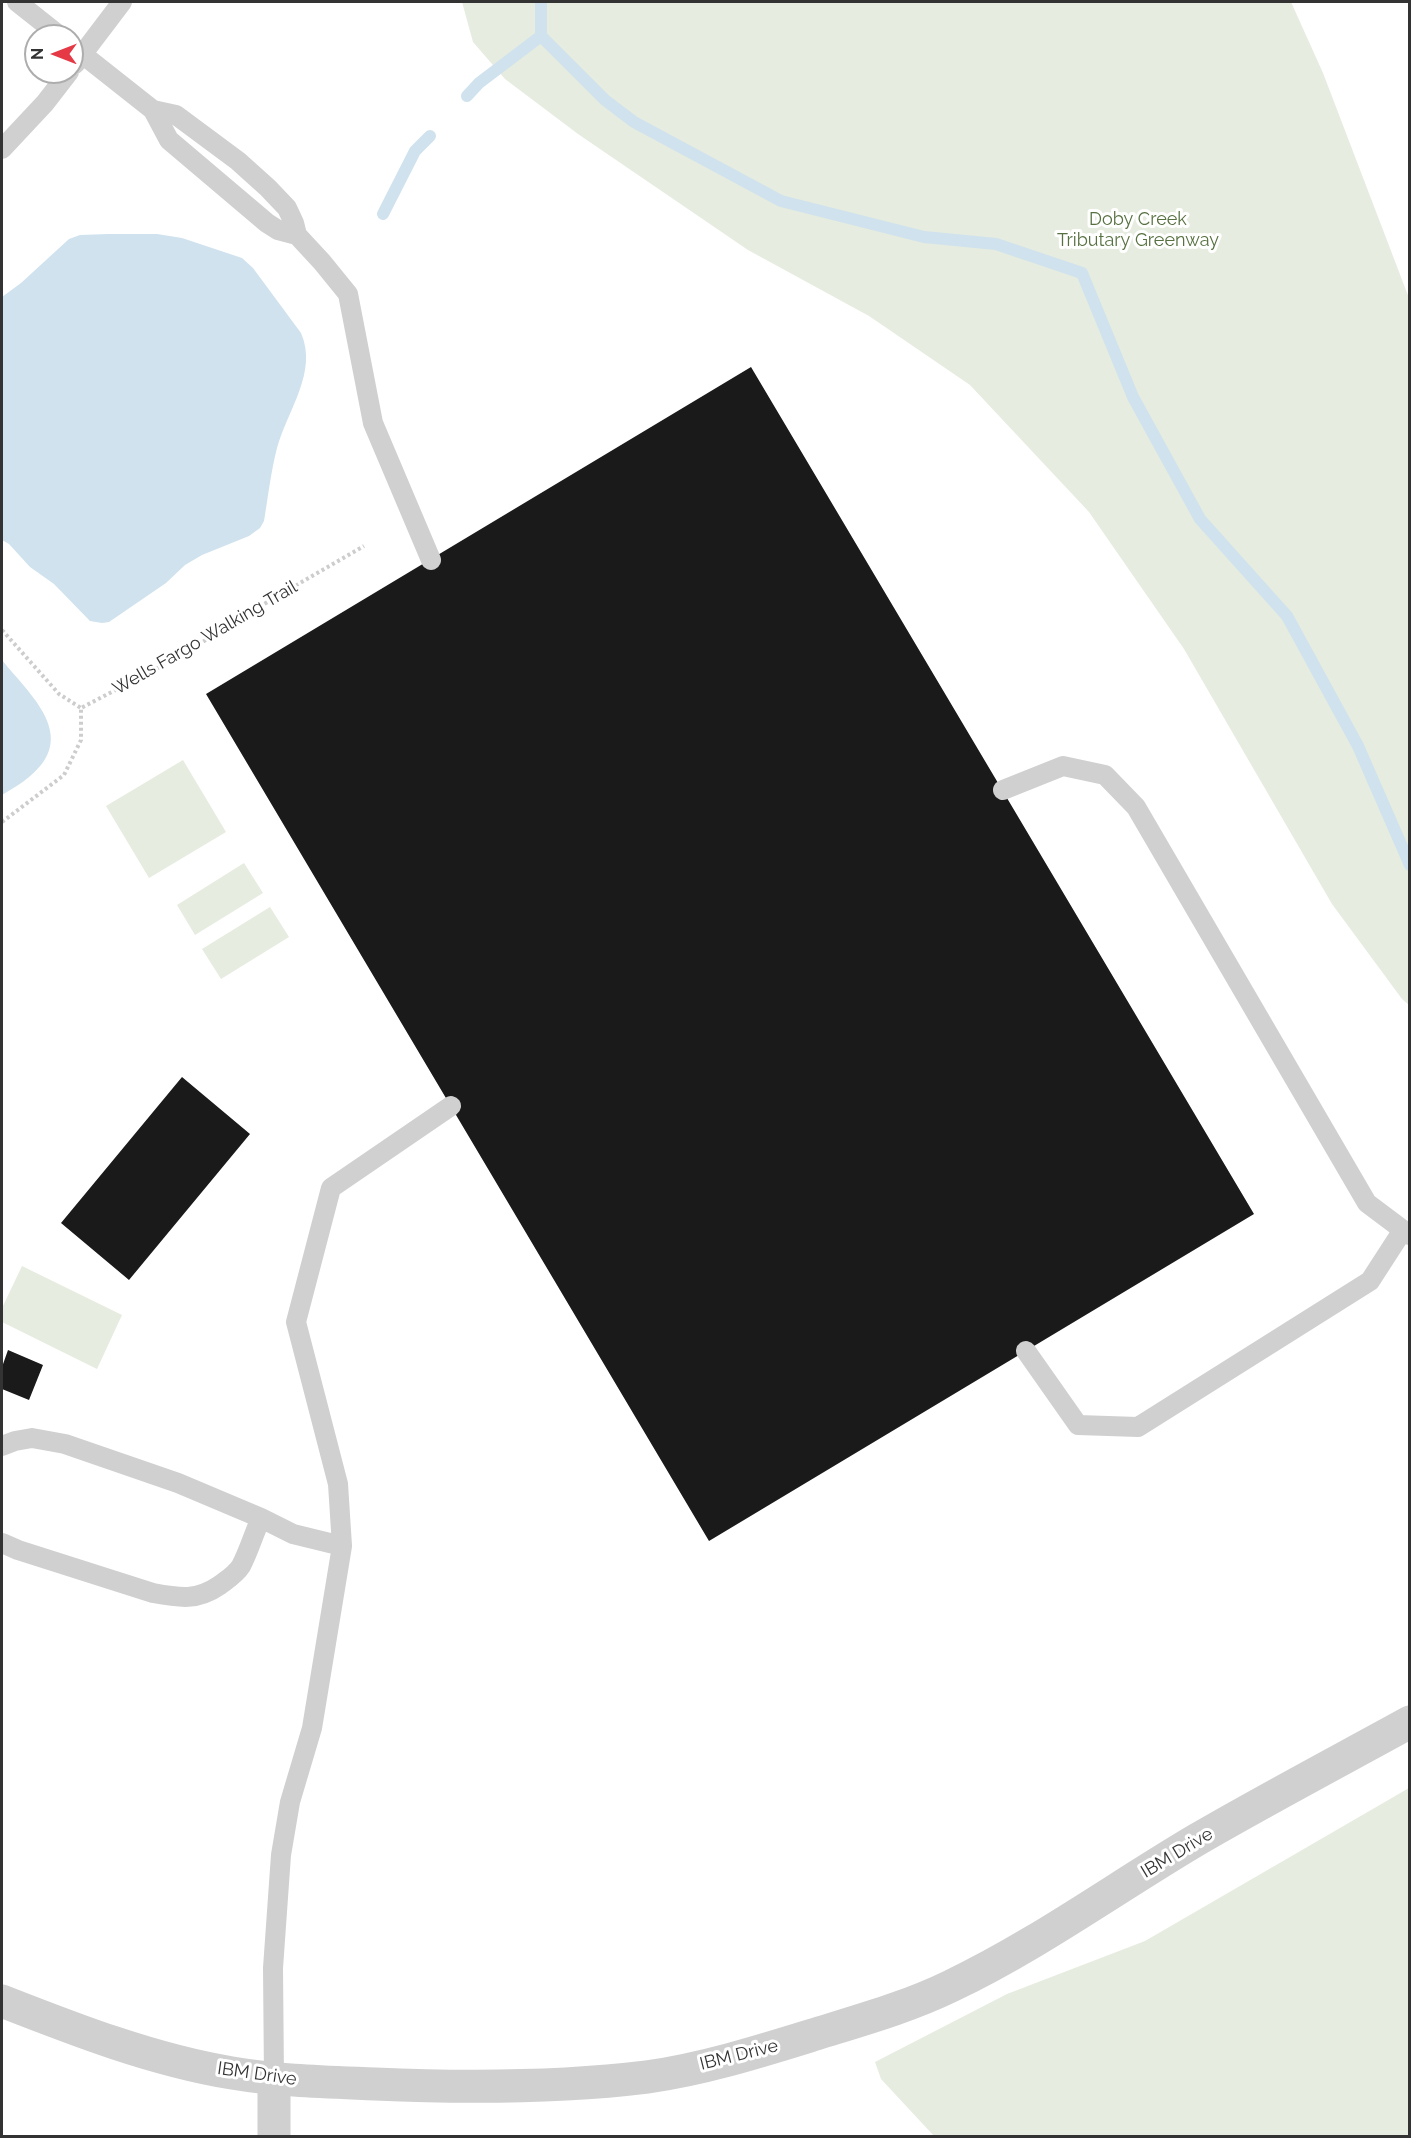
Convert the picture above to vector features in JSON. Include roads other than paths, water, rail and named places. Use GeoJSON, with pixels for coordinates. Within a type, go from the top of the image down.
{"type":"FeatureCollection","features":[{"type":"Feature","properties":{"kind":"street","name":"IBM Drive"},"geometry":{"type":"LineString","coordinates":[[2,2001],[75,2030],[113,2042],[229,2073],[274,2079],[388,2085],[528,2087],[639,2078],[716,2062],[842,2026],[896,2008],[950,1986],[1032,1942],[1198,1840],[1410,1722]]}},
{"type":"Feature","properties":{"kind":"street"},"geometry":{"type":"LineString","coordinates":[[274,2079],[274,2136]]}},
{"type":"Feature","properties":{"kind":"lane"},"geometry":{"type":"LineString","coordinates":[[17,2],[45,24]]}},
{"type":"Feature","properties":{"kind":"lane"},"geometry":{"type":"LineString","coordinates":[[84,47],[122,2]]}},
{"type":"Feature","properties":{"kind":"lane"},"geometry":{"type":"LineString","coordinates":[[84,62],[153,110],[176,115],[238,161],[287,208],[297,235],[348,294],[373,423],[431,560]]}},
{"type":"Feature","properties":{"kind":"lane"},"geometry":{"type":"LineString","coordinates":[[2,149],[60,84]]}},
{"type":"Feature","properties":{"kind":"lane"},"geometry":{"type":"LineString","coordinates":[[153,110],[169,140],[267,223],[278,230],[297,235]]}},
{"type":"Feature","properties":{"kind":"lane"},"geometry":{"type":"LineString","coordinates":[[1003,790],[1063,766],[1105,775],[1136,807],[1367,1203],[1406,1232],[1370,1281],[1138,1427],[1078,1425],[1026,1351]]}},
{"type":"Feature","properties":{"kind":"lane"},"geometry":{"type":"LineString","coordinates":[[274,2079],[273,1968],[281,1855],[290,1802],[312,1728],[342,1546],[338,1484],[296,1322],[331,1188],[451,1106]]}},
{"type":"Feature","properties":{"kind":"lane"},"geometry":{"type":"LineString","coordinates":[[2,1446],[15,1440],[32,1438],[65,1444],[178,1483],[293,1534],[342,1546]]}},
{"type":"Feature","properties":{"kind":"lane"},"geometry":{"type":"LineString","coordinates":[[2,1543],[153,1593],[194,1597],[209,1592],[240,1568],[261,1518]]}},
{"type":"Feature","properties":{"kind":"water"},"geometry":{"type":"Polygon","coordinates":[[[157,234],[182,238],[242,258],[253,268],[301,333],[306,362],[300,390],[277,448],[264,521],[260,528],[249,536],[202,555],[185,565],[166,583],[109,622],[102,623],[90,621],[54,584],[30,567],[9,544],[2,540],[2,297],[21,283],[69,239],[80,235],[157,234]]]}},
{"type":"Feature","properties":{"kind":"water"},"geometry":{"type":"Polygon","coordinates":[[[2,660],[45,716],[50,731],[50,746],[44,762],[26,780],[2,795],[2,660]]]}},
{"type":"Feature","properties":{"kind":"waterway"},"geometry":{"type":"LineString","coordinates":[[541,2],[541,36],[605,100],[634,122],[781,201],[924,237],[996,244],[1082,273],[1133,397],[1200,519],[1287,616],[1358,746],[1410,865]]}},
{"type":"Feature","properties":{"kind":"waterway"},"geometry":{"type":"LineString","coordinates":[[467,96],[479,83],[541,36]]}},
{"type":"Feature","properties":{"kind":"waterway"},"geometry":{"type":"LineString","coordinates":[[383,214],[415,151],[430,136]]}},
{"type":"Feature","properties":{"kind":"park label","name":"Doby Creek Tributary Greenway"},"geometry":{"type":"Point","coordinates":[1138,230]}}]}
